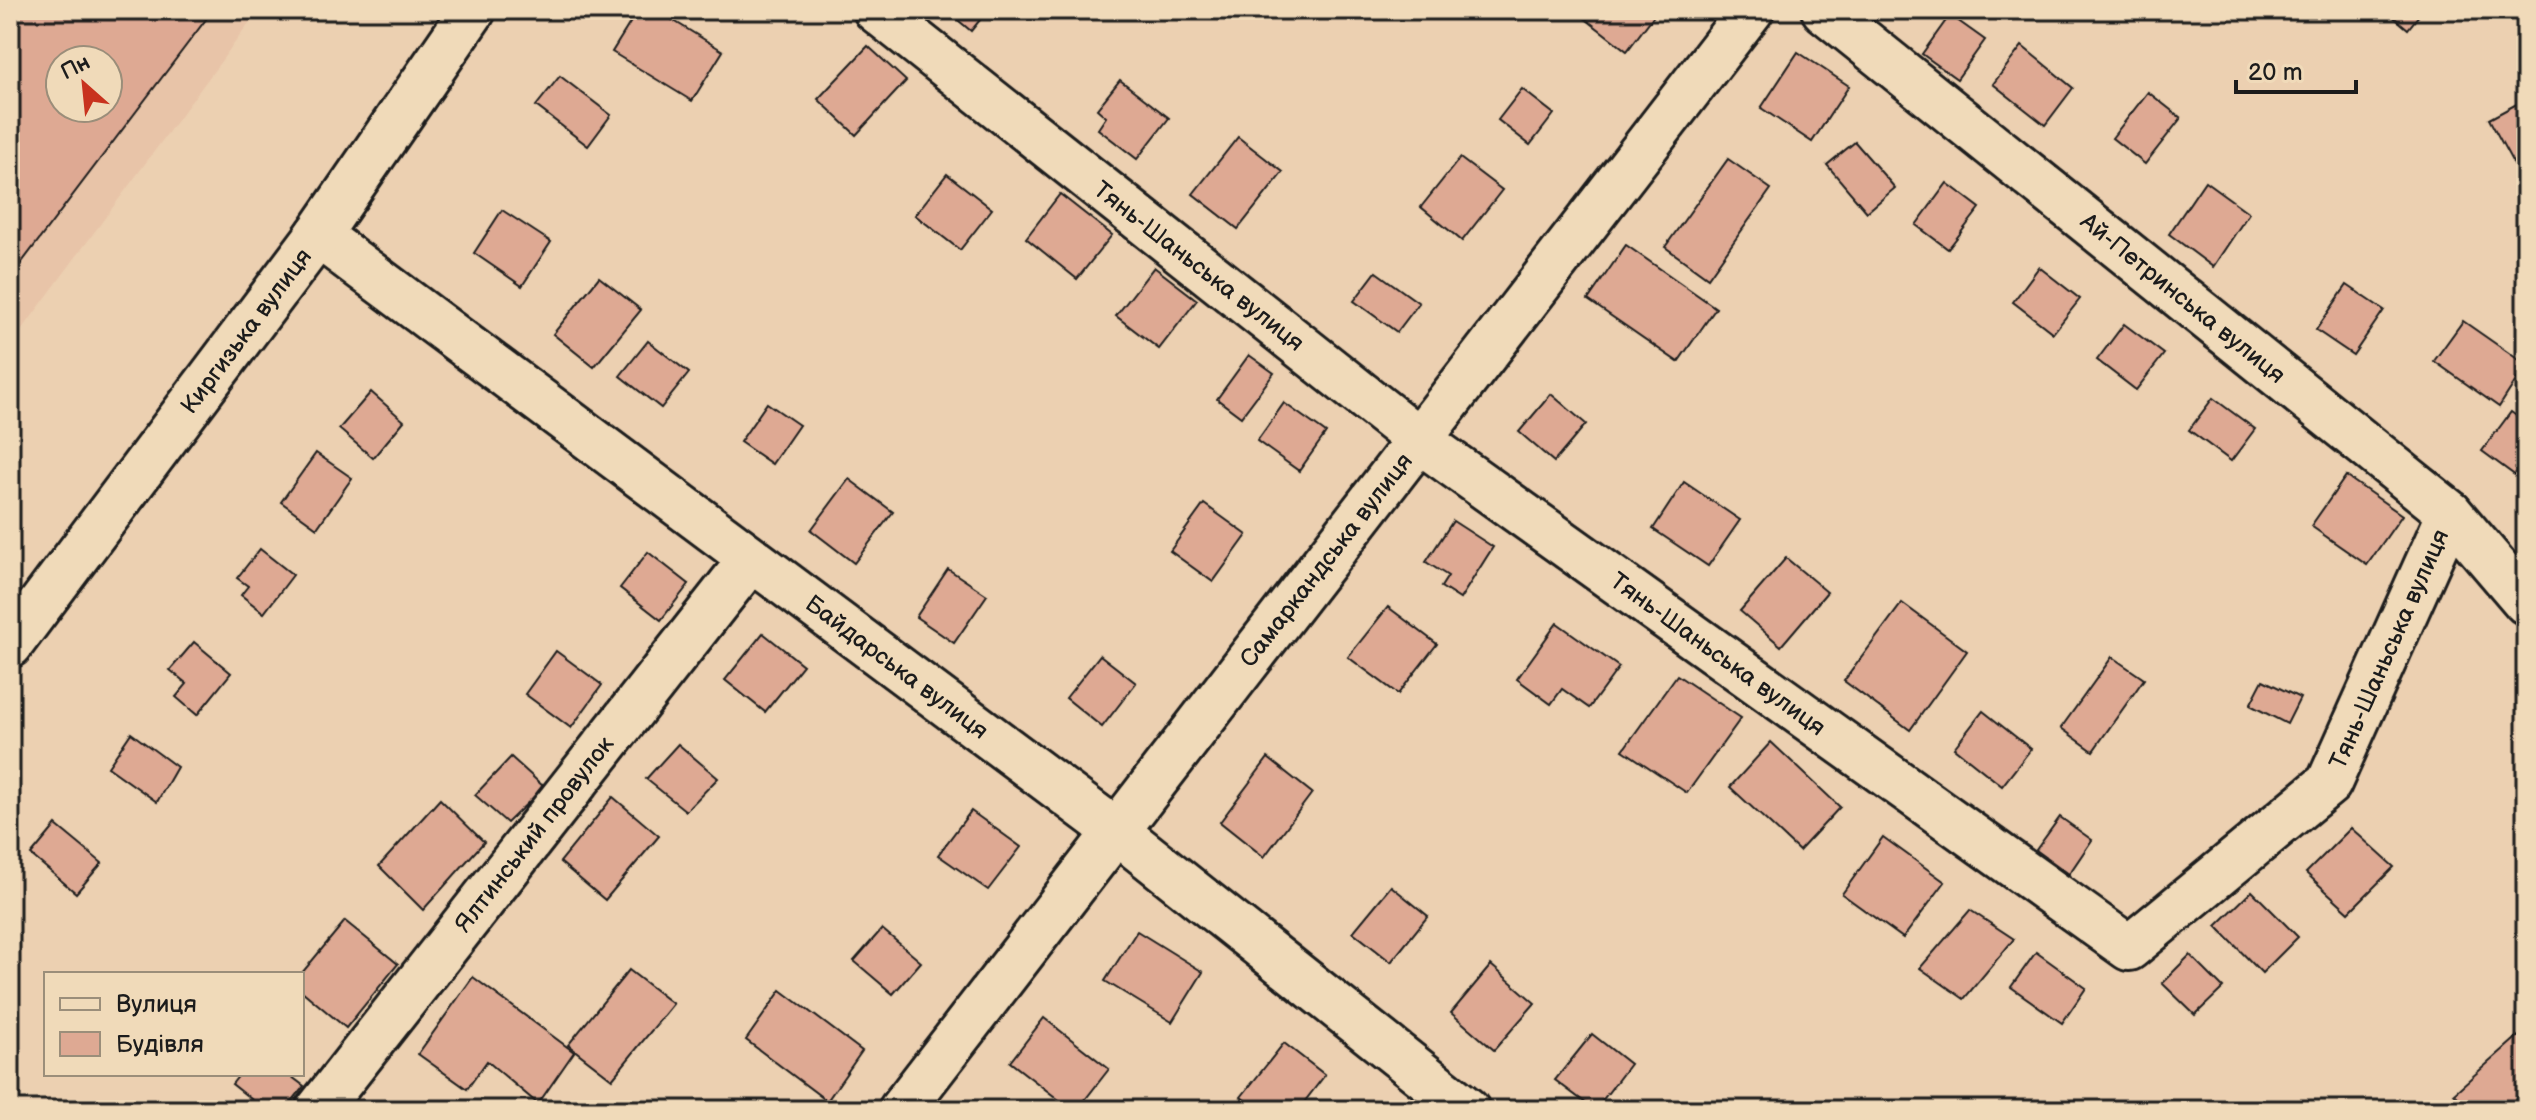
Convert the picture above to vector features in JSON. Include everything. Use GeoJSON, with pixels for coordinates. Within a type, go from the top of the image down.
{"type":"FeatureCollection","features":[{"type":"Feature","properties":{"kind":"street","name":"Киргизька вулиця"},"geometry":{"type":"LineString","coordinates":[[10,645],[318,235],[473,10]]}},
{"type":"Feature","properties":{"kind":"street","name":"Тянь-Шаньська вулиця"},"geometry":{"type":"LineString","coordinates":[[876,10],[1419,440],[2129,948],[2329,783],[2450,513]]}},
{"type":"Feature","properties":{"kind":"street","name":"Самаркандська вулиця"},"geometry":{"type":"LineString","coordinates":[[901,1110],[1751,10]]}},
{"type":"Feature","properties":{"kind":"street","name":"Ай-Петринська вулиця"},"geometry":{"type":"LineString","coordinates":[[1824,10],[2450,513],[2526,602]]}},
{"type":"Feature","properties":{"kind":"street","name":"Байдарська вулиця"},"geometry":{"type":"LineString","coordinates":[[318,235],[1116,831],[1467,1110]]}},
{"type":"Feature","properties":{"kind":"street","name":"Ялтинський провулок"},"geometry":{"type":"LineString","coordinates":[[318,1110],[751,559]]}},
{"type":"Feature","properties":{"kind":"shaded area"},"geometry":{"type":"Polygon","coordinates":[[[10,10],[259,10],[10,346],[10,10]]]}},
{"type":"Feature","properties":{"kind":"building"},"geometry":{"type":"Polygon","coordinates":[[[10,10],[213,10],[10,278],[10,10]]]}},
{"type":"Feature","properties":{"kind":"building"},"geometry":{"type":"Polygon","coordinates":[[[638,10],[656,10],[723,51],[692,101],[612,52],[638,10]]]}},
{"type":"Feature","properties":{"kind":"building"},"geometry":{"type":"Polygon","coordinates":[[[946,10],[988,10],[971,31],[946,10]]]}},
{"type":"Feature","properties":{"kind":"building"},"geometry":{"type":"Polygon","coordinates":[[[1574,10],[1658,10],[1627,51],[1574,10]]]}},
{"type":"Feature","properties":{"kind":"building"},"geometry":{"type":"Polygon","coordinates":[[[2385,10],[2423,10],[2408,29],[2385,10]]]}},
{"type":"Feature","properties":{"kind":"building"},"geometry":{"type":"Polygon","coordinates":[[[1950,15],[1985,40],[1957,79],[1922,54],[1950,15]]]}},
{"type":"Feature","properties":{"kind":"building"},"geometry":{"type":"Polygon","coordinates":[[[868,46],[906,81],[856,135],[818,99],[868,46]]]}},
{"type":"Feature","properties":{"kind":"building"},"geometry":{"type":"Polygon","coordinates":[[[2022,46],[2073,88],[2045,125],[1993,84],[2022,46]]]}},
{"type":"Feature","properties":{"kind":"building"},"geometry":{"type":"Polygon","coordinates":[[[1798,52],[1849,86],[1812,142],[1761,108],[1798,52]]]}},
{"type":"Feature","properties":{"kind":"building"},"geometry":{"type":"Polygon","coordinates":[[[560,76],[611,115],[588,146],[536,106],[560,76]]]}},
{"type":"Feature","properties":{"kind":"building"},"geometry":{"type":"Polygon","coordinates":[[[1120,80],[1169,118],[1137,159],[1098,129],[1106,117],[1097,109],[1120,80]]]}},
{"type":"Feature","properties":{"kind":"building"},"geometry":{"type":"Polygon","coordinates":[[[1522,89],[1554,114],[1530,145],[1498,120],[1522,89]]]}},
{"type":"Feature","properties":{"kind":"building"},"geometry":{"type":"Polygon","coordinates":[[[2148,92],[2181,118],[2145,164],[2112,138],[2148,92]]]}},
{"type":"Feature","properties":{"kind":"building"},"geometry":{"type":"Polygon","coordinates":[[[2526,99],[2526,170],[2519,174],[2489,119],[2526,99]]]}},
{"type":"Feature","properties":{"kind":"building"},"geometry":{"type":"Polygon","coordinates":[[[1238,137],[1283,172],[1238,229],[1193,194],[1238,137]]]}},
{"type":"Feature","properties":{"kind":"building"},"geometry":{"type":"Polygon","coordinates":[[[1855,142],[1895,188],[1867,212],[1827,165],[1855,142]]]}},
{"type":"Feature","properties":{"kind":"building"},"geometry":{"type":"Polygon","coordinates":[[[1460,158],[1502,190],[1462,241],[1421,207],[1460,158]]]}},
{"type":"Feature","properties":{"kind":"building"},"geometry":{"type":"Polygon","coordinates":[[[1728,159],[1771,189],[1708,278],[1665,247],[1728,159]]]}},
{"type":"Feature","properties":{"kind":"building"},"geometry":{"type":"Polygon","coordinates":[[[947,174],[992,209],[960,250],[915,215],[947,174]]]}},
{"type":"Feature","properties":{"kind":"building"},"geometry":{"type":"Polygon","coordinates":[[[2205,181],[2249,213],[2213,267],[2169,234],[2205,181]]]}},
{"type":"Feature","properties":{"kind":"building"},"geometry":{"type":"Polygon","coordinates":[[[1947,183],[1980,208],[1948,249],[1916,225],[1947,183]]]}},
{"type":"Feature","properties":{"kind":"building"},"geometry":{"type":"Polygon","coordinates":[[[1060,194],[1112,235],[1077,279],[1026,238],[1060,194]]]}},
{"type":"Feature","properties":{"kind":"building"},"geometry":{"type":"Polygon","coordinates":[[[502,210],[551,242],[522,286],[474,253],[502,210]]]}},
{"type":"Feature","properties":{"kind":"building"},"geometry":{"type":"Polygon","coordinates":[[[1626,245],[1716,308],[1678,362],[1588,300],[1626,245]]]}},
{"type":"Feature","properties":{"kind":"building"},"geometry":{"type":"Polygon","coordinates":[[[1154,267],[1197,300],[1159,349],[1116,316],[1154,267]]]}},
{"type":"Feature","properties":{"kind":"building"},"geometry":{"type":"Polygon","coordinates":[[[2039,267],[2080,299],[2053,333],[2013,302],[2039,267]]]}},
{"type":"Feature","properties":{"kind":"building"},"geometry":{"type":"Polygon","coordinates":[[[1376,272],[1419,303],[1397,332],[1354,301],[1376,272]]]}},
{"type":"Feature","properties":{"kind":"building"},"geometry":{"type":"Polygon","coordinates":[[[599,277],[641,310],[594,367],[553,334],[599,277]]]}},
{"type":"Feature","properties":{"kind":"building"},"geometry":{"type":"Polygon","coordinates":[[[2347,285],[2384,310],[2353,355],[2316,330],[2347,285]]]}},
{"type":"Feature","properties":{"kind":"building"},"geometry":{"type":"Polygon","coordinates":[[[2463,321],[2526,365],[2499,407],[2434,361],[2463,321]]]}},
{"type":"Feature","properties":{"kind":"building"},"geometry":{"type":"Polygon","coordinates":[[[2124,324],[2164,354],[2136,390],[2097,360],[2124,324]]]}},
{"type":"Feature","properties":{"kind":"building"},"geometry":{"type":"Polygon","coordinates":[[[648,341],[689,373],[661,408],[620,376],[648,341]]]}},
{"type":"Feature","properties":{"kind":"building"},"geometry":{"type":"Polygon","coordinates":[[[1249,355],[1274,373],[1241,417],[1217,399],[1249,355]]]}},
{"type":"Feature","properties":{"kind":"building"},"geometry":{"type":"Polygon","coordinates":[[[371,392],[404,421],[373,458],[339,429],[371,392]]]}},
{"type":"Feature","properties":{"kind":"building"},"geometry":{"type":"Polygon","coordinates":[[[1551,394],[1586,424],[1554,462],[1519,432],[1551,394]]]}},
{"type":"Feature","properties":{"kind":"building"},"geometry":{"type":"Polygon","coordinates":[[[2213,398],[2255,429],[2231,461],[2189,430],[2213,398]]]}},
{"type":"Feature","properties":{"kind":"building"},"geometry":{"type":"Polygon","coordinates":[[[767,403],[799,425],[772,464],[740,442],[767,403]]]}},
{"type":"Feature","properties":{"kind":"building"},"geometry":{"type":"Polygon","coordinates":[[[1284,403],[1326,433],[1299,471],[1257,441],[1284,403]]]}},
{"type":"Feature","properties":{"kind":"building"},"geometry":{"type":"Polygon","coordinates":[[[2511,412],[2526,423],[2526,471],[2520,479],[2482,451],[2511,412]]]}},
{"type":"Feature","properties":{"kind":"building"},"geometry":{"type":"Polygon","coordinates":[[[316,453],[352,478],[317,528],[281,502],[316,453]]]}},
{"type":"Feature","properties":{"kind":"building"},"geometry":{"type":"Polygon","coordinates":[[[2346,476],[2402,515],[2367,565],[2311,526],[2346,476]]]}},
{"type":"Feature","properties":{"kind":"building"},"geometry":{"type":"Polygon","coordinates":[[[849,479],[893,512],[854,563],[811,530],[849,479]]]}},
{"type":"Feature","properties":{"kind":"building"},"geometry":{"type":"Polygon","coordinates":[[[1684,482],[1740,520],[1708,566],[1653,529],[1684,482]]]}},
{"type":"Feature","properties":{"kind":"building"},"geometry":{"type":"Polygon","coordinates":[[[1204,504],[1247,535],[1213,582],[1170,551],[1204,504]]]}},
{"type":"Feature","properties":{"kind":"building"},"geometry":{"type":"Polygon","coordinates":[[[1453,521],[1493,547],[1460,599],[1441,587],[1448,576],[1426,562],[1453,521]]]}},
{"type":"Feature","properties":{"kind":"building"},"geometry":{"type":"Polygon","coordinates":[[[260,549],[293,575],[264,613],[241,595],[248,586],[237,578],[260,549]]]}},
{"type":"Feature","properties":{"kind":"building"},"geometry":{"type":"Polygon","coordinates":[[[648,552],[689,584],[661,620],[620,588],[648,552]]]}},
{"type":"Feature","properties":{"kind":"building"},"geometry":{"type":"Polygon","coordinates":[[[1786,558],[1827,592],[1781,646],[1740,611],[1786,558]]]}},
{"type":"Feature","properties":{"kind":"building"},"geometry":{"type":"Polygon","coordinates":[[[948,569],[987,595],[954,643],[916,617],[948,569]]]}},
{"type":"Feature","properties":{"kind":"building"},"geometry":{"type":"Polygon","coordinates":[[[1902,603],[1967,651],[1910,730],[1844,681],[1902,603]]]}},
{"type":"Feature","properties":{"kind":"building"},"geometry":{"type":"Polygon","coordinates":[[[1388,607],[1437,644],[1398,694],[1348,657],[1388,607]]]}},
{"type":"Feature","properties":{"kind":"building"},"geometry":{"type":"Polygon","coordinates":[[[1557,623],[1619,667],[1589,708],[1562,689],[1551,704],[1517,679],[1557,623]]]}},
{"type":"Feature","properties":{"kind":"building"},"geometry":{"type":"Polygon","coordinates":[[[763,633],[803,665],[765,712],[725,680],[763,633]]]}},
{"type":"Feature","properties":{"kind":"building"},"geometry":{"type":"Polygon","coordinates":[[[194,642],[231,673],[197,715],[176,697],[187,684],[170,670],[194,642]]]}},
{"type":"Feature","properties":{"kind":"building"},"geometry":{"type":"Polygon","coordinates":[[[556,651],[602,685],[571,728],[525,694],[556,651]]]}},
{"type":"Feature","properties":{"kind":"building"},"geometry":{"type":"Polygon","coordinates":[[[1100,655],[1136,683],[1102,727],[1066,698],[1100,655]]]}},
{"type":"Feature","properties":{"kind":"building"},"geometry":{"type":"Polygon","coordinates":[[[2112,657],[2144,679],[2093,751],[2061,728],[2112,657]]]}},
{"type":"Feature","properties":{"kind":"building"},"geometry":{"type":"Polygon","coordinates":[[[1677,675],[1741,718],[1687,793],[1623,750],[1677,675]]]}},
{"type":"Feature","properties":{"kind":"building"},"geometry":{"type":"Polygon","coordinates":[[[2263,680],[2300,698],[2287,724],[2250,705],[2263,680]]]}},
{"type":"Feature","properties":{"kind":"building"},"geometry":{"type":"Polygon","coordinates":[[[1983,711],[2031,749],[2002,786],[1954,748],[1983,711]]]}},
{"type":"Feature","properties":{"kind":"building"},"geometry":{"type":"Polygon","coordinates":[[[131,733],[177,767],[157,802],[108,767],[131,733]]]}},
{"type":"Feature","properties":{"kind":"building"},"geometry":{"type":"Polygon","coordinates":[[[1771,742],[1840,807],[1799,851],[1730,787],[1771,742]]]}},
{"type":"Feature","properties":{"kind":"building"},"geometry":{"type":"Polygon","coordinates":[[[678,744],[718,778],[686,811],[646,779],[678,744]]]}},
{"type":"Feature","properties":{"kind":"building"},"geometry":{"type":"Polygon","coordinates":[[[511,757],[544,787],[507,823],[475,795],[511,757]]]}},
{"type":"Feature","properties":{"kind":"building"},"geometry":{"type":"Polygon","coordinates":[[[1268,758],[1312,793],[1264,857],[1220,822],[1268,758]]]}},
{"type":"Feature","properties":{"kind":"building"},"geometry":{"type":"Polygon","coordinates":[[[613,797],[659,836],[605,900],[560,862],[613,797]]]}},
{"type":"Feature","properties":{"kind":"building"},"geometry":{"type":"Polygon","coordinates":[[[440,799],[484,842],[423,910],[379,866],[440,799]]]}},
{"type":"Feature","properties":{"kind":"building"},"geometry":{"type":"Polygon","coordinates":[[[971,811],[1021,847],[988,890],[938,855],[971,811]]]}},
{"type":"Feature","properties":{"kind":"building"},"geometry":{"type":"Polygon","coordinates":[[[2060,817],[2092,840],[2069,874],[2036,850],[2060,817]]]}},
{"type":"Feature","properties":{"kind":"building"},"geometry":{"type":"Polygon","coordinates":[[[56,825],[102,863],[76,893],[31,855],[56,825]]]}},
{"type":"Feature","properties":{"kind":"building"},"geometry":{"type":"Polygon","coordinates":[[[2351,828],[2394,867],[2349,912],[2306,873],[2351,828]]]}},
{"type":"Feature","properties":{"kind":"building"},"geometry":{"type":"Polygon","coordinates":[[[1883,837],[1945,882],[1903,938],[1842,894],[1883,837]]]}},
{"type":"Feature","properties":{"kind":"building"},"geometry":{"type":"Polygon","coordinates":[[[1391,886],[1428,916],[1391,962],[1353,932],[1391,886]]]}},
{"type":"Feature","properties":{"kind":"building"},"geometry":{"type":"Polygon","coordinates":[[[2252,891],[2298,937],[2262,973],[2216,926],[2252,891]]]}},
{"type":"Feature","properties":{"kind":"building"},"geometry":{"type":"Polygon","coordinates":[[[1970,910],[2014,939],[1964,999],[1920,968],[1970,910]]]}},
{"type":"Feature","properties":{"kind":"building"},"geometry":{"type":"Polygon","coordinates":[[[345,921],[398,964],[346,1028],[304,993],[303,972],[345,921]]]}},
{"type":"Feature","properties":{"kind":"building"},"geometry":{"type":"Polygon","coordinates":[[[882,929],[921,962],[893,994],[854,961],[882,929]]]}},
{"type":"Feature","properties":{"kind":"building"},"geometry":{"type":"Polygon","coordinates":[[[1137,931],[1203,972],[1172,1022],[1105,981],[1137,931]]]}},
{"type":"Feature","properties":{"kind":"building"},"geometry":{"type":"Polygon","coordinates":[[[2036,952],[2086,988],[2062,1023],[2011,987],[2036,952]]]}},
{"type":"Feature","properties":{"kind":"building"},"geometry":{"type":"Polygon","coordinates":[[[2190,955],[2223,988],[2195,1015],[2162,983],[2190,955]]]}},
{"type":"Feature","properties":{"kind":"building"},"geometry":{"type":"Polygon","coordinates":[[[1491,965],[1535,1003],[1494,1050],[1451,1013],[1491,965]]]}},
{"type":"Feature","properties":{"kind":"building"},"geometry":{"type":"Polygon","coordinates":[[[629,970],[673,1004],[612,1079],[568,1045],[629,970]]]}},
{"type":"Feature","properties":{"kind":"building"},"geometry":{"type":"Polygon","coordinates":[[[473,977],[574,1052],[538,1104],[487,1061],[467,1089],[418,1054],[473,977]]]}},
{"type":"Feature","properties":{"kind":"building"},"geometry":{"type":"Polygon","coordinates":[[[781,990],[862,1051],[827,1101],[746,1040],[781,990]]]}},
{"type":"Feature","properties":{"kind":"building"},"geometry":{"type":"Polygon","coordinates":[[[1044,1018],[1109,1069],[1077,1110],[1072,1110],[1010,1062],[1044,1018]]]}},
{"type":"Feature","properties":{"kind":"building"},"geometry":{"type":"Polygon","coordinates":[[[2523,1032],[2526,1036],[2526,1110],[2469,1110],[2454,1093],[2523,1032]]]}},
{"type":"Feature","properties":{"kind":"building"},"geometry":{"type":"Polygon","coordinates":[[[1592,1034],[1630,1064],[1595,1110],[1555,1080],[1592,1034]]]}},
{"type":"Feature","properties":{"kind":"building"},"geometry":{"type":"Polygon","coordinates":[[[1284,1043],[1325,1075],[1298,1110],[1257,1110],[1241,1097],[1284,1043]]]}},
{"type":"Feature","properties":{"kind":"building"},"geometry":{"type":"Polygon","coordinates":[[[238,1076],[291,1076],[304,1086],[285,1110],[265,1110],[232,1084],[238,1076]]]}}]}
